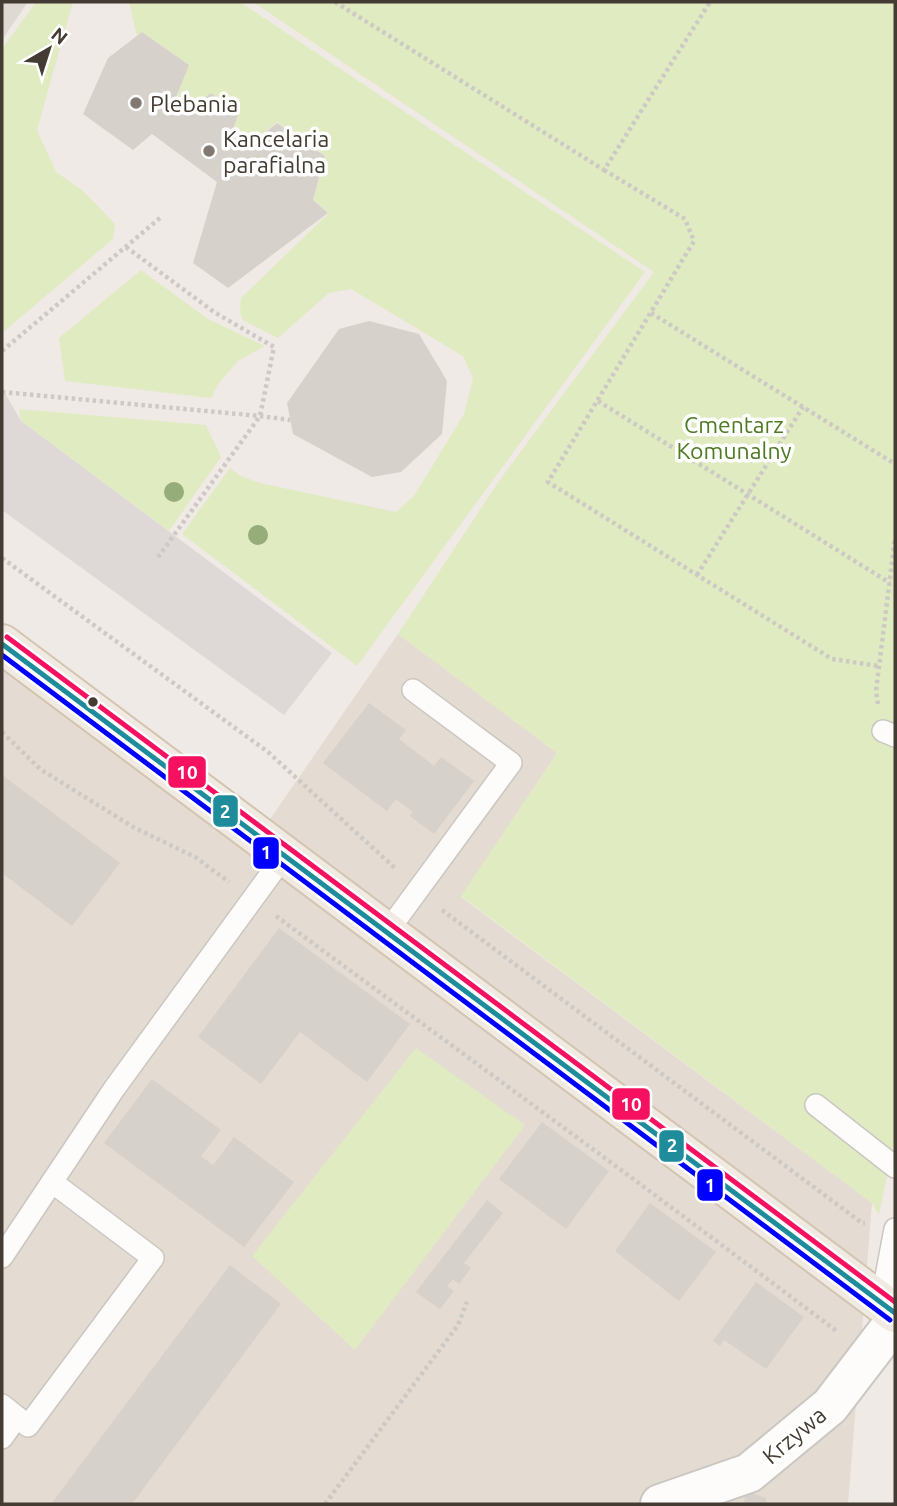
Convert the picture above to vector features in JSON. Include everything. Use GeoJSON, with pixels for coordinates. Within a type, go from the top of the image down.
{"type":"FeatureCollection","features":[{"type":"Feature","properties":{"kind":"main road"},"geometry":{"type":"LineString","coordinates":[[2,644],[890,1312]]}},
{"type":"Feature","properties":{"kind":"street","name":"Krzywa"},"geometry":{"type":"LineString","coordinates":[[660,1504],[749,1473],[830,1406],[860,1366],[890,1312]]}},
{"type":"Feature","properties":{"kind":"lane"},"geometry":{"type":"LineString","coordinates":[[387,932],[511,763],[413,690]]}},
{"type":"Feature","properties":{"kind":"lane"},"geometry":{"type":"LineString","coordinates":[[2,1257],[114,1090],[284,856]]}},
{"type":"Feature","properties":{"kind":"lane"},"geometry":{"type":"LineString","coordinates":[[816,1105],[895,1167]]}},
{"type":"Feature","properties":{"kind":"lane"},"geometry":{"type":"LineString","coordinates":[[2,1438],[9,1411],[27,1426],[153,1258],[52,1182]]}},
{"type":"Feature","properties":{"kind":"lane"},"geometry":{"type":"LineString","coordinates":[[890,1312],[895,1229]]}},
{"type":"Feature","properties":{"kind":"path"},"geometry":{"type":"LineString","coordinates":[[335,2],[685,219],[694,241],[548,482],[832,659],[879,666]]}},
{"type":"Feature","properties":{"kind":"path"},"geometry":{"type":"LineString","coordinates":[[604,170],[710,2]]}},
{"type":"Feature","properties":{"kind":"path"},"geometry":{"type":"LineString","coordinates":[[2,351],[160,218]]}},
{"type":"Feature","properties":{"kind":"path"},"geometry":{"type":"LineString","coordinates":[[127,247],[214,312],[274,347],[260,415],[156,560]]}},
{"type":"Feature","properties":{"kind":"path"},"geometry":{"type":"LineString","coordinates":[[651,313],[895,464]]}},
{"type":"Feature","properties":{"kind":"path"},"geometry":{"type":"LineString","coordinates":[[2,392],[290,420]]}},
{"type":"Feature","properties":{"kind":"path"},"geometry":{"type":"LineString","coordinates":[[598,401],[890,583]]}},
{"type":"Feature","properties":{"kind":"path"},"geometry":{"type":"LineString","coordinates":[[697,575],[803,407]]}},
{"type":"Feature","properties":{"kind":"path"},"geometry":{"type":"LineString","coordinates":[[876,691],[895,538]]}},
{"type":"Feature","properties":{"kind":"path"},"geometry":{"type":"LineString","coordinates":[[2,732],[40,769],[133,827],[195,857],[632,1178],[834,1329],[847,1358],[860,1366]]}},
{"type":"Feature","properties":{"kind":"path"},"geometry":{"type":"LineString","coordinates":[[325,1504],[458,1325],[467,1302]]}},
{"type":"Feature","properties":{"kind":"shaded area"},"geometry":{"type":"Polygon","coordinates":[[[2,2],[28,2],[2,40],[2,2]]]}},
{"type":"Feature","properties":{"kind":"shaded area"},"geometry":{"type":"Polygon","coordinates":[[[2,388],[21,421],[332,653],[284,715],[2,510],[2,388]]]}},
{"type":"Feature","properties":{"kind":"shaded area"},"geometry":{"type":"Polygon","coordinates":[[[398,634],[557,753],[461,897],[872,1203],[848,1504],[2,1504],[2,639],[264,828],[398,634]]]}},
{"type":"Feature","properties":{"kind":"green space"},"geometry":{"type":"Polygon","coordinates":[[[36,2],[73,2],[37,130],[56,172],[83,191],[115,224],[113,239],[2,333],[2,49],[36,2]]]}},
{"type":"Feature","properties":{"kind":"green space"},"geometry":{"type":"Polygon","coordinates":[[[129,2],[240,2],[645,272],[357,666],[182,534],[230,468],[241,476],[260,483],[396,512],[414,496],[464,414],[473,378],[463,356],[351,289],[329,293],[278,338],[243,320],[240,313],[241,298],[329,213],[313,200],[326,156],[277,122],[242,151],[230,142],[239,112],[211,93],[191,108],[177,97],[189,65],[142,32],[137,36],[129,2]]]}},
{"type":"Feature","properties":{"kind":"green space","name":"Cmentarz Komunalny"},"geometry":{"type":"Polygon","coordinates":[[[253,2],[895,2],[895,1137],[879,1215],[872,1203],[461,896],[557,753],[398,634],[499,481],[654,272],[253,2]]]}},
{"type":"Feature","properties":{"kind":"green space"},"geometry":{"type":"Polygon","coordinates":[[[141,270],[208,319],[265,346],[238,361],[219,383],[211,398],[65,381],[59,338],[141,270]]]}},
{"type":"Feature","properties":{"kind":"green space"},"geometry":{"type":"Polygon","coordinates":[[[19,409],[206,425],[221,457],[169,531],[21,421],[19,409]]]}},
{"type":"Feature","properties":{"kind":"green space"},"geometry":{"type":"Polygon","coordinates":[[[416,1048],[525,1125],[355,1350],[252,1256],[416,1048]]]}},
{"type":"Feature","properties":{"kind":"building"},"geometry":{"type":"Polygon","coordinates":[[[142,32],[189,65],[176,98],[192,108],[211,93],[239,112],[229,142],[242,151],[277,123],[325,156],[313,200],[328,213],[228,288],[193,263],[217,182],[152,134],[133,150],[83,114],[108,58],[142,32]]]}},
{"type":"Feature","properties":{"kind":"building"},"geometry":{"type":"Polygon","coordinates":[[[369,321],[419,334],[447,381],[442,434],[401,472],[372,477],[293,434],[287,403],[339,329],[369,321]]]}},
{"type":"Feature","properties":{"kind":"building"},"geometry":{"type":"Polygon","coordinates":[[[369,703],[406,730],[399,739],[434,766],[441,757],[474,781],[434,834],[410,816],[413,812],[396,799],[387,811],[323,763],[369,703]]]}},
{"type":"Feature","properties":{"kind":"building"},"geometry":{"type":"Polygon","coordinates":[[[2,775],[120,863],[72,926],[2,873],[2,775]]]}},
{"type":"Feature","properties":{"kind":"building"},"geometry":{"type":"Polygon","coordinates":[[[279,928],[410,1024],[367,1082],[300,1032],[261,1084],[198,1037],[279,928]]]}},
{"type":"Feature","properties":{"kind":"building"},"geometry":{"type":"Polygon","coordinates":[[[152,1079],[221,1130],[201,1156],[213,1165],[234,1137],[294,1182],[244,1247],[104,1143],[152,1079]]]}},
{"type":"Feature","properties":{"kind":"building"},"geometry":{"type":"Polygon","coordinates":[[[542,1122],[609,1171],[566,1229],[499,1179],[542,1122]]]}},
{"type":"Feature","properties":{"kind":"building"},"geometry":{"type":"Polygon","coordinates":[[[487,1200],[503,1213],[464,1263],[471,1268],[459,1284],[453,1279],[447,1286],[454,1291],[440,1309],[416,1292],[487,1200]]]}},
{"type":"Feature","properties":{"kind":"building"},"geometry":{"type":"Polygon","coordinates":[[[650,1203],[716,1252],[679,1301],[615,1251],[650,1203]]]}},
{"type":"Feature","properties":{"kind":"building"},"geometry":{"type":"Polygon","coordinates":[[[230,1265],[281,1304],[132,1504],[51,1504],[230,1265]]]}},
{"type":"Feature","properties":{"kind":"building"},"geometry":{"type":"Polygon","coordinates":[[[756,1282],[804,1317],[766,1369],[724,1340],[720,1346],[713,1341],[756,1282]]]}},
{"type":"Feature","properties":{"kind":"building"},"geometry":{"type":"Polygon","coordinates":[[[747,1492],[766,1498],[766,1502],[771,1504],[743,1504],[747,1492]]]}},
{"type":"Feature","properties":{"kind":"transit line","name":"10"},"geometry":{"type":"LineString","coordinates":[[7,637],[895,1302]]}},
{"type":"Feature","properties":{"kind":"transit line","name":"2"},"geometry":{"type":"LineString","coordinates":[[2,644],[895,1313]]}},
{"type":"Feature","properties":{"kind":"transit line","name":"1"},"geometry":{"type":"LineString","coordinates":[[2,655],[890,1320]]}},
{"type":"Feature","properties":{"kind":"place","name":"Plebania"},"geometry":{"type":"Point","coordinates":[136,103]}},
{"type":"Feature","properties":{"kind":"place","name":"Kancelaria parafialna"},"geometry":{"type":"Point","coordinates":[209,151]}}]}
